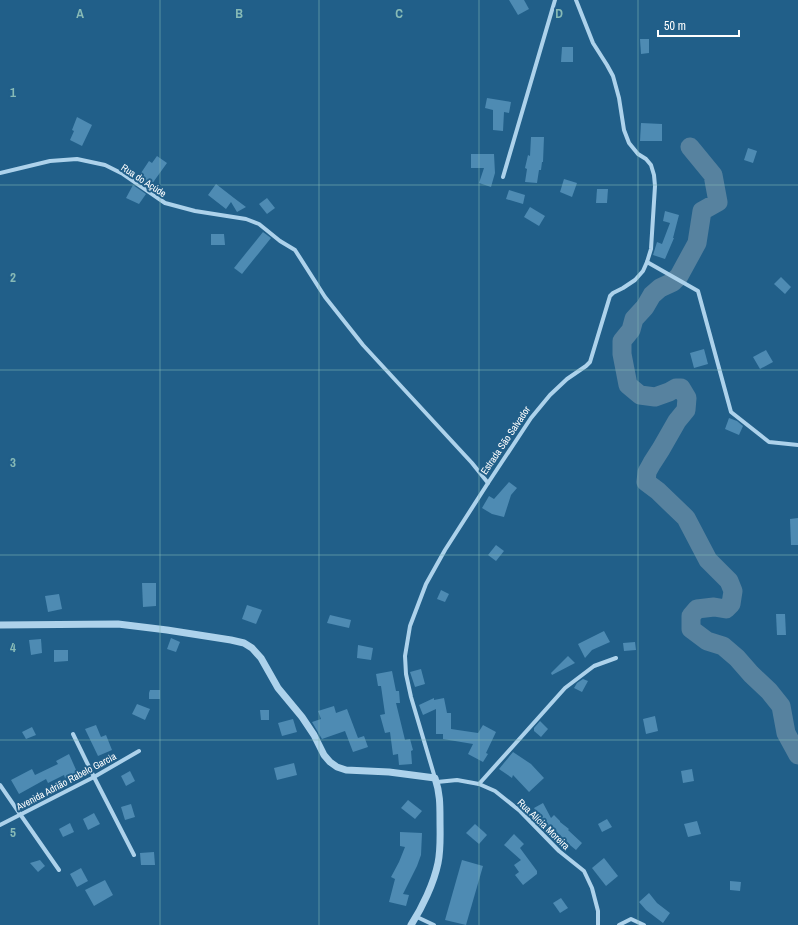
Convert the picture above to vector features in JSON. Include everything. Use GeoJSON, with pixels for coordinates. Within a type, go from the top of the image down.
{"type":"FeatureCollection","features":[{"type":"Feature","properties":{"kind":"street"},"geometry":{"type":"LineString","coordinates":[[503,177],[555,0]]}},
{"type":"Feature","properties":{"kind":"street","name":"Estrada São Salvador"},"geometry":{"type":"LineString","coordinates":[[411,925],[417,917],[432,882],[438,863],[440,841],[440,798],[436,780],[410,697],[405,656],[410,626],[426,584],[445,550],[531,418],[550,395],[567,379],[590,362],[610,296],[635,280],[643,271],[651,249],[654,175],[651,165],[646,159],[638,154],[629,143],[624,130],[619,98],[613,76],[593,43],[576,0]]}},
{"type":"Feature","properties":{"kind":"street","name":"Rua do Açúde"},"geometry":{"type":"LineString","coordinates":[[0,173],[50,161],[77,159],[105,166],[123,174],[165,203],[195,212],[246,219],[259,224],[280,241],[295,250],[324,297],[363,345],[472,463],[488,483]]}},
{"type":"Feature","properties":{"kind":"street"},"geometry":{"type":"LineString","coordinates":[[647,262],[698,291],[731,412],[769,442],[798,445]]}},
{"type":"Feature","properties":{"kind":"street"},"geometry":{"type":"LineString","coordinates":[[0,625],[118,624],[167,630],[244,643],[252,648],[261,658],[278,688],[302,717],[314,735],[324,755],[337,767],[346,770],[389,772],[436,780]]}},
{"type":"Feature","properties":{"kind":"street"},"geometry":{"type":"LineString","coordinates":[[479,784],[565,688],[594,666],[616,658]]}},
{"type":"Feature","properties":{"kind":"street"},"geometry":{"type":"LineString","coordinates":[[73,734],[134,855]]}},
{"type":"Feature","properties":{"kind":"street","name":"Avenida Adrião Rabelo Garcia"},"geometry":{"type":"LineString","coordinates":[[0,825],[94,777],[139,751]]}},
{"type":"Feature","properties":{"kind":"street","name":"Rua Alícia Moreira"},"geometry":{"type":"LineString","coordinates":[[436,780],[457,780],[479,784],[495,790],[520,811],[559,851],[584,871],[592,888],[598,911],[598,925]]}},
{"type":"Feature","properties":{"kind":"street"},"geometry":{"type":"LineString","coordinates":[[0,785],[59,870]]}},
{"type":"Feature","properties":{"kind":"street"},"geometry":{"type":"LineString","coordinates":[[417,917],[434,925]]}},
{"type":"Feature","properties":{"kind":"street"},"geometry":{"type":"LineString","coordinates":[[619,925],[631,919],[644,925]]}},
{"type":"Feature","properties":{"kind":"building"},"geometry":{"type":"Polygon","coordinates":[[[509,0],[524,0],[529,9],[518,15],[509,0]]]}},
{"type":"Feature","properties":{"kind":"building"},"geometry":{"type":"Polygon","coordinates":[[[640,39],[649,39],[649,53],[641,54],[640,39]]]}},
{"type":"Feature","properties":{"kind":"building"},"geometry":{"type":"Polygon","coordinates":[[[562,47],[573,47],[573,62],[561,62],[562,47]]]}},
{"type":"Feature","properties":{"kind":"building"},"geometry":{"type":"Polygon","coordinates":[[[487,98],[511,102],[509,113],[504,112],[503,131],[493,130],[493,110],[485,108],[487,98]]]}},
{"type":"Feature","properties":{"kind":"building"},"geometry":{"type":"Polygon","coordinates":[[[77,117],[92,125],[82,146],[70,140],[74,131],[72,130],[77,117]]]}},
{"type":"Feature","properties":{"kind":"building"},"geometry":{"type":"Polygon","coordinates":[[[641,123],[662,124],[662,141],[640,141],[641,123]]]}},
{"type":"Feature","properties":{"kind":"building"},"geometry":{"type":"Polygon","coordinates":[[[531,137],[544,137],[543,162],[541,170],[539,170],[537,183],[525,182],[527,169],[525,168],[528,155],[530,156],[531,137]]]}},
{"type":"Feature","properties":{"kind":"building"},"geometry":{"type":"Polygon","coordinates":[[[748,148],[757,151],[753,163],[744,160],[748,148]]]}},
{"type":"Feature","properties":{"kind":"building"},"geometry":{"type":"Polygon","coordinates":[[[471,154],[494,154],[495,173],[491,187],[479,183],[484,168],[471,168],[471,154]]]}},
{"type":"Feature","properties":{"kind":"building"},"geometry":{"type":"Polygon","coordinates":[[[157,156],[167,163],[149,188],[137,179],[149,161],[152,163],[157,156]]]}},
{"type":"Feature","properties":{"kind":"building"},"geometry":{"type":"Polygon","coordinates":[[[564,179],[577,183],[572,197],[560,192],[564,179]]]}},
{"type":"Feature","properties":{"kind":"building"},"geometry":{"type":"Polygon","coordinates":[[[216,184],[246,207],[237,212],[231,202],[226,209],[208,195],[216,184]]]}},
{"type":"Feature","properties":{"kind":"building"},"geometry":{"type":"Polygon","coordinates":[[[133,185],[146,194],[139,204],[126,198],[133,185]]]}},
{"type":"Feature","properties":{"kind":"building"},"geometry":{"type":"Polygon","coordinates":[[[597,189],[608,189],[607,203],[596,203],[597,189]]]}},
{"type":"Feature","properties":{"kind":"building"},"geometry":{"type":"Polygon","coordinates":[[[509,190],[525,195],[523,204],[506,199],[509,190]]]}},
{"type":"Feature","properties":{"kind":"building"},"geometry":{"type":"Polygon","coordinates":[[[267,198],[275,208],[267,214],[259,204],[267,198]]]}},
{"type":"Feature","properties":{"kind":"building"},"geometry":{"type":"Polygon","coordinates":[[[530,207],[545,216],[539,226],[524,217],[530,207]]]}},
{"type":"Feature","properties":{"kind":"building"},"geometry":{"type":"Polygon","coordinates":[[[665,211],[679,215],[674,238],[665,259],[653,255],[657,242],[662,244],[670,223],[663,221],[665,211]]]}},
{"type":"Feature","properties":{"kind":"building"},"geometry":{"type":"Polygon","coordinates":[[[263,232],[271,238],[242,274],[234,268],[263,232]]]}},
{"type":"Feature","properties":{"kind":"building"},"geometry":{"type":"Polygon","coordinates":[[[211,234],[224,234],[225,245],[211,245],[211,234]]]}},
{"type":"Feature","properties":{"kind":"building"},"geometry":{"type":"Polygon","coordinates":[[[781,277],[791,287],[785,294],[774,284],[781,277]]]}},
{"type":"Feature","properties":{"kind":"building"},"geometry":{"type":"Polygon","coordinates":[[[704,349],[708,364],[694,368],[690,353],[704,349]]]}},
{"type":"Feature","properties":{"kind":"building"},"geometry":{"type":"Polygon","coordinates":[[[766,350],[773,362],[760,369],[753,357],[766,350]]]}},
{"type":"Feature","properties":{"kind":"building"},"geometry":{"type":"Polygon","coordinates":[[[729,418],[737,421],[743,426],[739,435],[725,429],[729,418]]]}},
{"type":"Feature","properties":{"kind":"building"},"geometry":{"type":"Polygon","coordinates":[[[509,482],[517,488],[511,495],[504,517],[492,514],[482,508],[489,496],[494,499],[509,482]]]}},
{"type":"Feature","properties":{"kind":"building"},"geometry":{"type":"Polygon","coordinates":[[[798,518],[798,545],[791,545],[790,519],[798,518]]]}},
{"type":"Feature","properties":{"kind":"building"},"geometry":{"type":"Polygon","coordinates":[[[496,545],[504,551],[496,561],[488,555],[496,545]]]}},
{"type":"Feature","properties":{"kind":"building"},"geometry":{"type":"Polygon","coordinates":[[[142,583],[156,583],[156,606],[143,607],[142,583]]]}},
{"type":"Feature","properties":{"kind":"building"},"geometry":{"type":"Polygon","coordinates":[[[441,590],[449,594],[445,602],[437,599],[441,590]]]}},
{"type":"Feature","properties":{"kind":"building"},"geometry":{"type":"Polygon","coordinates":[[[59,594],[62,609],[48,612],[45,596],[59,594]]]}},
{"type":"Feature","properties":{"kind":"building"},"geometry":{"type":"Polygon","coordinates":[[[247,605],[262,610],[256,624],[242,619],[247,605]]]}},
{"type":"Feature","properties":{"kind":"building"},"geometry":{"type":"Polygon","coordinates":[[[776,614],[785,614],[786,635],[777,635],[776,614]]]}},
{"type":"Feature","properties":{"kind":"building"},"geometry":{"type":"Polygon","coordinates":[[[330,615],[351,620],[349,628],[327,623],[330,615]]]}},
{"type":"Feature","properties":{"kind":"building"},"geometry":{"type":"Polygon","coordinates":[[[604,631],[610,642],[592,650],[585,658],[578,644],[604,631]]]}},
{"type":"Feature","properties":{"kind":"building"},"geometry":{"type":"Polygon","coordinates":[[[171,638],[180,642],[176,652],[167,649],[171,638]]]}},
{"type":"Feature","properties":{"kind":"building"},"geometry":{"type":"Polygon","coordinates":[[[41,639],[42,653],[31,655],[29,640],[41,639]]]}},
{"type":"Feature","properties":{"kind":"building"},"geometry":{"type":"Polygon","coordinates":[[[635,642],[636,650],[624,651],[623,643],[635,642]]]}},
{"type":"Feature","properties":{"kind":"building"},"geometry":{"type":"Polygon","coordinates":[[[358,645],[373,648],[371,660],[357,658],[358,645]]]}},
{"type":"Feature","properties":{"kind":"building"},"geometry":{"type":"Polygon","coordinates":[[[54,650],[68,650],[68,661],[54,662],[54,650]]]}},
{"type":"Feature","properties":{"kind":"building"},"geometry":{"type":"Polygon","coordinates":[[[568,656],[575,663],[552,675],[551,673],[568,656]]]}},
{"type":"Feature","properties":{"kind":"building"},"geometry":{"type":"Polygon","coordinates":[[[421,669],[425,684],[415,687],[410,672],[421,669]]]}},
{"type":"Feature","properties":{"kind":"building"},"geometry":{"type":"Polygon","coordinates":[[[392,671],[396,691],[399,691],[400,703],[396,703],[405,740],[410,739],[413,750],[411,751],[412,764],[399,765],[398,754],[393,755],[390,732],[385,733],[380,715],[385,714],[381,686],[378,686],[376,674],[392,671]]]}},
{"type":"Feature","properties":{"kind":"building"},"geometry":{"type":"Polygon","coordinates":[[[583,679],[588,681],[582,692],[574,688],[577,683],[583,679]]]}},
{"type":"Feature","properties":{"kind":"building"},"geometry":{"type":"Polygon","coordinates":[[[150,690],[160,690],[160,699],[149,699],[150,690]]]}},
{"type":"Feature","properties":{"kind":"building"},"geometry":{"type":"Polygon","coordinates":[[[434,698],[434,700],[444,698],[447,713],[451,713],[451,729],[478,733],[483,725],[496,732],[486,753],[488,754],[483,762],[468,754],[473,744],[443,739],[443,734],[436,734],[436,709],[423,715],[419,705],[434,698]]]}},
{"type":"Feature","properties":{"kind":"building"},"geometry":{"type":"Polygon","coordinates":[[[137,704],[150,709],[145,720],[132,714],[137,704]]]}},
{"type":"Feature","properties":{"kind":"building"},"geometry":{"type":"Polygon","coordinates":[[[334,706],[336,713],[347,709],[358,738],[364,736],[368,747],[353,752],[345,731],[322,739],[312,722],[321,719],[318,711],[334,706]]]}},
{"type":"Feature","properties":{"kind":"building"},"geometry":{"type":"Polygon","coordinates":[[[260,710],[269,710],[269,720],[261,720],[260,710]]]}},
{"type":"Feature","properties":{"kind":"building"},"geometry":{"type":"Polygon","coordinates":[[[655,716],[658,731],[646,734],[643,719],[655,716]]]}},
{"type":"Feature","properties":{"kind":"building"},"geometry":{"type":"Polygon","coordinates":[[[293,719],[297,732],[282,736],[278,723],[293,719]]]}},
{"type":"Feature","properties":{"kind":"building"},"geometry":{"type":"Polygon","coordinates":[[[540,721],[548,729],[541,737],[534,731],[534,728],[540,721]]]}},
{"type":"Feature","properties":{"kind":"building"},"geometry":{"type":"Polygon","coordinates":[[[96,725],[101,737],[106,735],[112,750],[98,756],[85,729],[96,725]]]}},
{"type":"Feature","properties":{"kind":"building"},"geometry":{"type":"Polygon","coordinates":[[[32,727],[36,735],[26,739],[22,732],[32,727]]]}},
{"type":"Feature","properties":{"kind":"building"},"geometry":{"type":"Polygon","coordinates":[[[513,752],[531,764],[544,778],[529,792],[513,775],[512,778],[499,769],[513,752]]]}},
{"type":"Feature","properties":{"kind":"building"},"geometry":{"type":"Polygon","coordinates":[[[69,754],[77,772],[65,778],[64,775],[48,783],[46,779],[19,794],[11,780],[32,769],[35,775],[58,764],[56,761],[69,754]]]}},
{"type":"Feature","properties":{"kind":"building"},"geometry":{"type":"Polygon","coordinates":[[[294,763],[297,775],[277,780],[274,768],[294,763]]]}},
{"type":"Feature","properties":{"kind":"building"},"geometry":{"type":"Polygon","coordinates":[[[692,769],[694,781],[683,783],[681,771],[692,769]]]}},
{"type":"Feature","properties":{"kind":"building"},"geometry":{"type":"Polygon","coordinates":[[[130,771],[135,781],[126,786],[121,776],[130,771]]]}},
{"type":"Feature","properties":{"kind":"building"},"geometry":{"type":"Polygon","coordinates":[[[408,800],[422,811],[415,819],[401,808],[408,800]]]}},
{"type":"Feature","properties":{"kind":"building"},"geometry":{"type":"Polygon","coordinates":[[[543,803],[551,818],[554,815],[582,843],[576,850],[540,818],[534,808],[543,803]]]}},
{"type":"Feature","properties":{"kind":"building"},"geometry":{"type":"Polygon","coordinates":[[[131,804],[135,817],[125,820],[121,807],[131,804]]]}},
{"type":"Feature","properties":{"kind":"building"},"geometry":{"type":"Polygon","coordinates":[[[94,813],[100,824],[88,830],[83,819],[94,813]]]}},
{"type":"Feature","properties":{"kind":"building"},"geometry":{"type":"Polygon","coordinates":[[[607,819],[612,827],[602,832],[598,824],[607,819]]]}},
{"type":"Feature","properties":{"kind":"building"},"geometry":{"type":"Polygon","coordinates":[[[697,821],[701,834],[688,837],[684,824],[697,821]]]}},
{"type":"Feature","properties":{"kind":"building"},"geometry":{"type":"Polygon","coordinates":[[[70,823],[74,832],[63,837],[59,829],[70,823]]]}},
{"type":"Feature","properties":{"kind":"building"},"geometry":{"type":"Polygon","coordinates":[[[475,824],[487,835],[479,844],[466,833],[475,824]]]}},
{"type":"Feature","properties":{"kind":"building"},"geometry":{"type":"Polygon","coordinates":[[[400,832],[422,833],[421,855],[403,894],[409,895],[406,906],[389,902],[395,879],[391,877],[405,847],[400,846],[400,832]]]}},
{"type":"Feature","properties":{"kind":"building"},"geometry":{"type":"Polygon","coordinates":[[[514,834],[524,844],[520,848],[537,871],[537,874],[523,885],[515,875],[519,872],[514,865],[521,860],[504,845],[514,834]]]}},
{"type":"Feature","properties":{"kind":"building"},"geometry":{"type":"Polygon","coordinates":[[[154,852],[155,865],[141,865],[140,853],[154,852]]]}},
{"type":"Feature","properties":{"kind":"building"},"geometry":{"type":"Polygon","coordinates":[[[604,858],[618,876],[606,886],[592,868],[604,858]]]}},
{"type":"Feature","properties":{"kind":"building"},"geometry":{"type":"Polygon","coordinates":[[[40,860],[45,866],[38,872],[30,863],[40,860]]]}},
{"type":"Feature","properties":{"kind":"building"},"geometry":{"type":"Polygon","coordinates":[[[462,860],[483,866],[466,925],[445,920],[462,860]]]}},
{"type":"Feature","properties":{"kind":"building"},"geometry":{"type":"Polygon","coordinates":[[[81,868],[88,881],[77,887],[70,874],[81,868]]]}},
{"type":"Feature","properties":{"kind":"building"},"geometry":{"type":"Polygon","coordinates":[[[105,880],[113,895],[94,906],[85,890],[105,880]]]}},
{"type":"Feature","properties":{"kind":"building"},"geometry":{"type":"Polygon","coordinates":[[[730,881],[741,882],[740,891],[730,890],[730,881]]]}},
{"type":"Feature","properties":{"kind":"building"},"geometry":{"type":"Polygon","coordinates":[[[649,893],[657,903],[670,913],[663,923],[646,910],[639,902],[649,893]]]}},
{"type":"Feature","properties":{"kind":"building"},"geometry":{"type":"Polygon","coordinates":[[[561,898],[568,908],[560,913],[553,903],[561,898]]]}},
{"type":"Feature","properties":{"kind":"waterway"},"geometry":{"type":"LineString","coordinates":[[690,147],[713,175],[718,202],[702,211],[697,243],[679,276],[673,282],[660,288],[652,295],[645,307],[634,319],[631,330],[622,341],[622,354],[628,385],[640,395],[655,397],[676,388],[681,388],[687,398],[686,410],[677,421],[652,463],[647,472],[646,482],[658,491],[686,518],[708,560],[729,581],[733,591],[731,604],[726,609],[714,607],[697,609],[691,616],[691,629],[707,641],[723,646],[737,658],[769,691],[781,706],[786,733],[798,755]]}}]}
